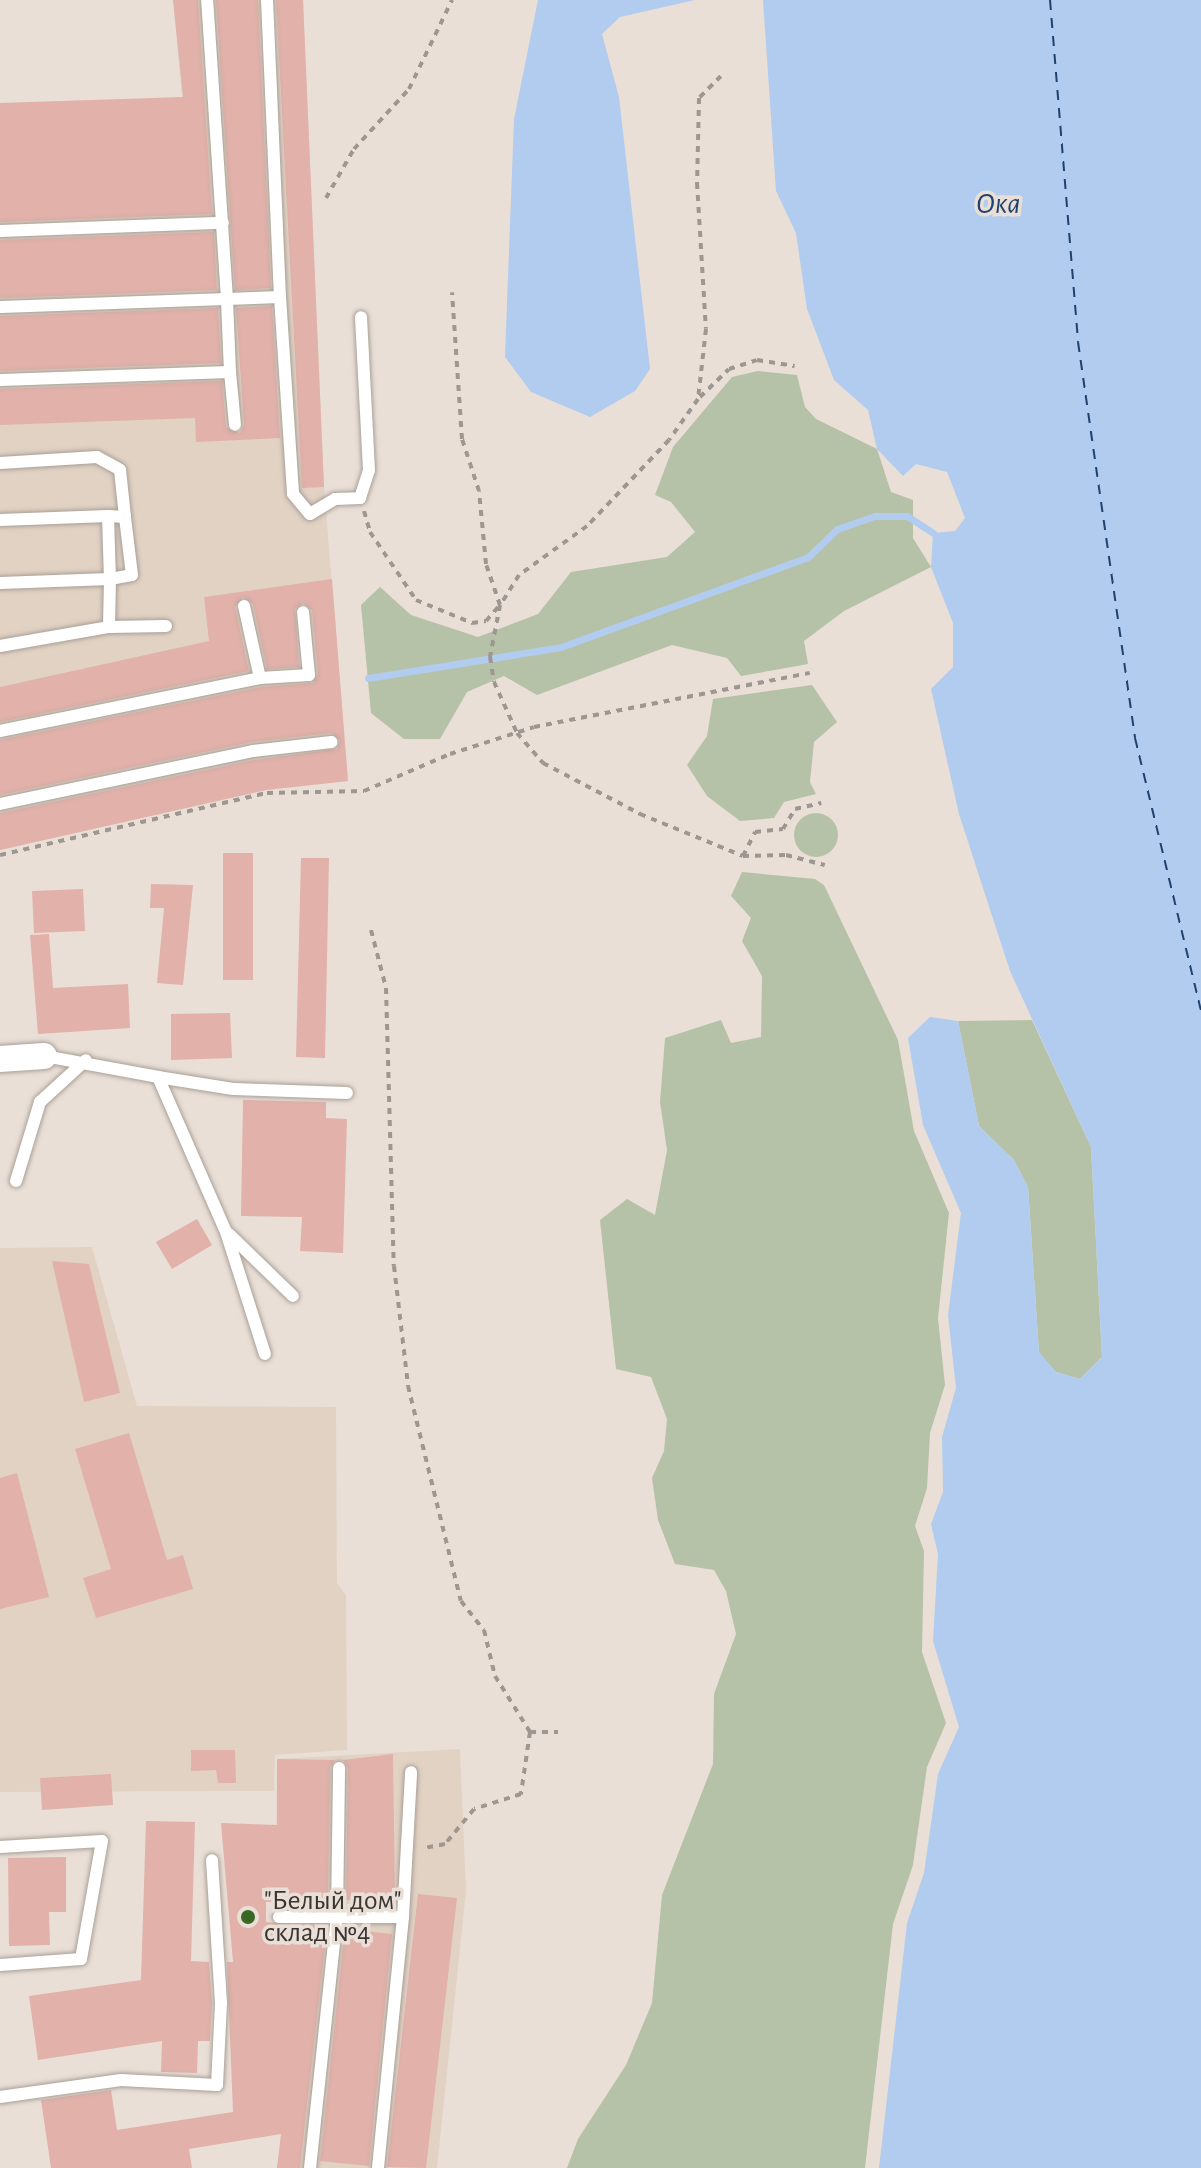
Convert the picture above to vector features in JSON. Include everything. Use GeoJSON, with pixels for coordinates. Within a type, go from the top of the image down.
{"type":"FeatureCollection","features":[{"type":"Feature","properties":{"kind":"street"},"geometry":{"type":"LineString","coordinates":[[0,1059],[44,1056]]}},
{"type":"Feature","properties":{"kind":"lane"},"geometry":{"type":"LineString","coordinates":[[207,0],[235,425]]}},
{"type":"Feature","properties":{"kind":"lane"},"geometry":{"type":"LineString","coordinates":[[267,0],[280,297],[293,494],[310,514],[335,499],[360,498],[369,470],[361,317]]}},
{"type":"Feature","properties":{"kind":"lane"},"geometry":{"type":"LineString","coordinates":[[0,231],[223,223]]}},
{"type":"Feature","properties":{"kind":"lane"},"geometry":{"type":"LineString","coordinates":[[0,307],[280,297]]}},
{"type":"Feature","properties":{"kind":"lane"},"geometry":{"type":"LineString","coordinates":[[0,380],[230,372]]}},
{"type":"Feature","properties":{"kind":"lane"},"geometry":{"type":"LineString","coordinates":[[0,463],[97,457],[120,470],[132,575],[110,579],[0,583]]}},
{"type":"Feature","properties":{"kind":"lane"},"geometry":{"type":"LineString","coordinates":[[108,516],[109,627]]}},
{"type":"Feature","properties":{"kind":"lane"},"geometry":{"type":"LineString","coordinates":[[0,520],[125,517]]}},
{"type":"Feature","properties":{"kind":"lane"},"geometry":{"type":"LineString","coordinates":[[244,606],[260,678]]}},
{"type":"Feature","properties":{"kind":"lane"},"geometry":{"type":"LineString","coordinates":[[0,731],[260,678],[309,675],[303,612]]}},
{"type":"Feature","properties":{"kind":"lane"},"geometry":{"type":"LineString","coordinates":[[0,646],[109,627],[166,626]]}},
{"type":"Feature","properties":{"kind":"lane"},"geometry":{"type":"LineString","coordinates":[[0,804],[253,751],[331,742]]}},
{"type":"Feature","properties":{"kind":"lane"},"geometry":{"type":"LineString","coordinates":[[44,1056],[86,1060],[158,1077],[233,1089],[347,1093]]}},
{"type":"Feature","properties":{"kind":"lane"},"geometry":{"type":"LineString","coordinates":[[16,1181],[40,1102],[86,1060]]}},
{"type":"Feature","properties":{"kind":"lane"},"geometry":{"type":"LineString","coordinates":[[158,1077],[226,1232],[265,1354]]}},
{"type":"Feature","properties":{"kind":"lane"},"geometry":{"type":"LineString","coordinates":[[226,1232],[293,1296]]}},
{"type":"Feature","properties":{"kind":"lane"},"geometry":{"type":"LineString","coordinates":[[310,2168],[337,1916],[339,1768]]}},
{"type":"Feature","properties":{"kind":"lane"},"geometry":{"type":"LineString","coordinates":[[378,2168],[403,1917],[411,1772]]}},
{"type":"Feature","properties":{"kind":"lane"},"geometry":{"type":"LineString","coordinates":[[0,1847],[102,1841],[81,1959],[0,1965]]}},
{"type":"Feature","properties":{"kind":"lane"},"geometry":{"type":"LineString","coordinates":[[0,2097],[121,2080],[217,2085],[221,2003],[212,1860]]}},
{"type":"Feature","properties":{"kind":"lane"},"geometry":{"type":"LineString","coordinates":[[279,1917],[403,1917]]}},
{"type":"Feature","properties":{"kind":"path"},"geometry":{"type":"LineString","coordinates":[[326,198],[354,149],[409,89],[452,0]]}},
{"type":"Feature","properties":{"kind":"path"},"geometry":{"type":"LineString","coordinates":[[698,399],[706,329],[697,183],[699,98],[721,76]]}},
{"type":"Feature","properties":{"kind":"path"},"geometry":{"type":"LineString","coordinates":[[452,292],[462,439],[479,491],[486,564],[500,605],[490,657],[494,682],[517,733],[543,763],[640,814],[743,856],[786,855],[825,865]]}},
{"type":"Feature","properties":{"kind":"path"},"geometry":{"type":"LineString","coordinates":[[360,498],[370,532],[416,600],[472,623],[486,621],[519,575],[587,526],[669,440],[698,399],[729,369],[757,360],[795,366]]}},
{"type":"Feature","properties":{"kind":"path"},"geometry":{"type":"LineString","coordinates":[[0,855],[267,793],[364,791],[517,733],[810,673]]}},
{"type":"Feature","properties":{"kind":"path"},"geometry":{"type":"LineString","coordinates":[[743,856],[755,832],[783,829],[795,809],[821,803]]}},
{"type":"Feature","properties":{"kind":"path"},"geometry":{"type":"LineString","coordinates":[[371,930],[386,988],[394,1266],[408,1386],[461,1601],[484,1630],[495,1676],[530,1732],[521,1794],[474,1809],[445,1844],[407,1852]]}},
{"type":"Feature","properties":{"kind":"path"},"geometry":{"type":"LineString","coordinates":[[530,1732],[558,1732]]}},
{"type":"Feature","properties":{"kind":"shaded area"},"geometry":{"type":"Polygon","coordinates":[[[173,0],[303,0],[324,487],[348,781],[266,790],[0,850],[0,187],[190,181],[173,0]]]}},
{"type":"Feature","properties":{"kind":"shaded area"},"geometry":{"type":"Polygon","coordinates":[[[92,1247],[137,1406],[336,1407],[337,1583],[346,1595],[347,1750],[275,1755],[274,1791],[0,1792],[0,1248],[92,1247]]]}},
{"type":"Feature","properties":{"kind":"shaded area"},"geometry":{"type":"Polygon","coordinates":[[[460,1749],[466,1891],[437,2168],[277,2168],[299,2002],[288,1992],[276,1897],[277,1759],[460,1749]]]}},
{"type":"Feature","properties":{"kind":"green space"},"geometry":{"type":"Polygon","coordinates":[[[758,371],[797,375],[805,407],[816,419],[877,449],[891,492],[913,500],[913,538],[931,567],[844,611],[804,641],[808,664],[741,676],[727,658],[672,645],[537,695],[504,676],[467,692],[440,739],[404,739],[371,713],[361,605],[380,587],[411,615],[478,637],[538,614],[571,572],[667,557],[695,532],[671,502],[655,495],[673,447],[732,377],[758,371]]]}},
{"type":"Feature","properties":{"kind":"green space"},"geometry":{"type":"Polygon","coordinates":[[[812,685],[837,722],[814,742],[810,782],[816,794],[784,802],[774,818],[740,821],[707,796],[687,765],[707,736],[713,699],[812,685]]]}},
{"type":"Feature","properties":{"kind":"green space"},"geometry":{"type":"Polygon","coordinates":[[[816,813],[832,819],[838,835],[832,851],[816,857],[800,851],[794,835],[800,819],[816,813]]]}},
{"type":"Feature","properties":{"kind":"green space"},"geometry":{"type":"Polygon","coordinates":[[[742,872],[815,879],[824,885],[898,1040],[914,1131],[949,1213],[938,1318],[945,1385],[930,1433],[927,1488],[915,1526],[924,1551],[922,1652],[946,1723],[927,1767],[913,1865],[893,1924],[865,2168],[567,2168],[578,2139],[626,2065],[652,2003],[662,1895],[713,1764],[714,1694],[736,1634],[726,1591],[714,1570],[675,1564],[658,1520],[652,1478],[664,1451],[667,1419],[651,1377],[616,1369],[600,1220],[627,1199],[655,1215],[667,1150],[660,1102],[665,1038],[721,1020],[731,1043],[761,1037],[762,976],[742,941],[751,918],[731,896],[742,872]]]}},
{"type":"Feature","properties":{"kind":"green space"},"geometry":{"type":"Polygon","coordinates":[[[1032,1020],[1091,1147],[1102,1357],[1080,1379],[1056,1372],[1039,1353],[1028,1187],[1014,1160],[979,1126],[958,1021],[1032,1020]]]}},
{"type":"Feature","properties":{"kind":"water"},"geometry":{"type":"Polygon","coordinates":[[[538,0],[695,0],[620,17],[602,34],[619,97],[650,369],[635,391],[590,417],[531,392],[505,357],[514,119],[538,0]]]}},
{"type":"Feature","properties":{"kind":"water","name":"Ока"},"geometry":{"type":"Polygon","coordinates":[[[763,0],[1201,0],[1201,2168],[879,2168],[907,1923],[924,1873],[938,1774],[959,1727],[933,1641],[938,1554],[931,1524],[943,1492],[942,1437],[956,1388],[948,1315],[961,1213],[923,1125],[908,1038],[930,1017],[958,1021],[979,1126],[1014,1160],[1028,1187],[1039,1352],[1056,1372],[1080,1379],[1102,1357],[1091,1147],[1010,971],[959,814],[931,689],[953,667],[953,623],[931,567],[933,533],[955,531],[965,518],[947,472],[916,464],[903,476],[877,449],[868,410],[834,380],[807,309],[796,233],[776,191],[763,0]]]}},
{"type":"Feature","properties":{"kind":"building"},"geometry":{"type":"Polygon","coordinates":[[[173,0],[198,0],[212,214],[0,222],[0,103],[183,97],[173,0]]]}},
{"type":"Feature","properties":{"kind":"building"},"geometry":{"type":"Polygon","coordinates":[[[216,0],[258,0],[271,288],[235,290],[216,0]]]}},
{"type":"Feature","properties":{"kind":"building"},"geometry":{"type":"Polygon","coordinates":[[[276,0],[303,0],[324,487],[302,488],[276,0]]]}},
{"type":"Feature","properties":{"kind":"building"},"geometry":{"type":"Polygon","coordinates":[[[214,232],[217,290],[0,298],[0,240],[214,232]]]}},
{"type":"Feature","properties":{"kind":"building"},"geometry":{"type":"Polygon","coordinates":[[[272,306],[280,438],[196,442],[195,418],[0,425],[0,389],[222,381],[226,427],[240,433],[244,424],[236,308],[272,306]]]}},
{"type":"Feature","properties":{"kind":"building"},"geometry":{"type":"Polygon","coordinates":[[[218,308],[221,363],[0,371],[0,316],[218,308]]]}},
{"type":"Feature","properties":{"kind":"building"},"geometry":{"type":"Polygon","coordinates":[[[332,579],[348,781],[266,790],[0,850],[0,813],[254,760],[337,749],[340,740],[331,733],[252,742],[0,795],[0,740],[261,687],[313,683],[318,674],[312,610],[303,603],[295,609],[299,667],[267,669],[253,604],[243,597],[235,607],[249,671],[0,722],[0,687],[209,641],[204,597],[332,579]]]}},
{"type":"Feature","properties":{"kind":"building"},"geometry":{"type":"Polygon","coordinates":[[[223,853],[253,853],[253,980],[223,980],[223,853]]]}},
{"type":"Feature","properties":{"kind":"building"},"geometry":{"type":"Polygon","coordinates":[[[301,858],[329,858],[325,1058],[296,1057],[301,858]]]}},
{"type":"Feature","properties":{"kind":"building"},"geometry":{"type":"Polygon","coordinates":[[[151,884],[193,885],[183,985],[157,983],[164,908],[150,908],[151,884]]]}},
{"type":"Feature","properties":{"kind":"building"},"geometry":{"type":"Polygon","coordinates":[[[83,889],[85,931],[34,933],[32,891],[83,889]]]}},
{"type":"Feature","properties":{"kind":"building"},"geometry":{"type":"Polygon","coordinates":[[[49,934],[53,988],[128,984],[130,1028],[38,1034],[30,935],[49,934]]]}},
{"type":"Feature","properties":{"kind":"building"},"geometry":{"type":"Polygon","coordinates":[[[230,1013],[232,1058],[171,1060],[171,1014],[230,1013]]]}},
{"type":"Feature","properties":{"kind":"building"},"geometry":{"type":"Polygon","coordinates":[[[243,1100],[326,1102],[326,1118],[347,1119],[343,1253],[300,1251],[302,1217],[241,1216],[243,1100]]]}},
{"type":"Feature","properties":{"kind":"building"},"geometry":{"type":"Polygon","coordinates":[[[197,1219],[212,1245],[172,1269],[156,1242],[197,1219]]]}},
{"type":"Feature","properties":{"kind":"building"},"geometry":{"type":"Polygon","coordinates":[[[52,1261],[89,1264],[120,1393],[84,1402],[52,1261]]]}},
{"type":"Feature","properties":{"kind":"building"},"geometry":{"type":"Polygon","coordinates":[[[129,1433],[167,1560],[183,1555],[193,1589],[96,1618],[83,1578],[111,1569],[75,1449],[129,1433]]]}},
{"type":"Feature","properties":{"kind":"building"},"geometry":{"type":"Polygon","coordinates":[[[17,1473],[49,1597],[0,1609],[0,1478],[17,1473]]]}},
{"type":"Feature","properties":{"kind":"building"},"geometry":{"type":"Polygon","coordinates":[[[191,1750],[235,1750],[236,1783],[218,1783],[216,1770],[191,1771],[191,1750]]]}},
{"type":"Feature","properties":{"kind":"building"},"geometry":{"type":"Polygon","coordinates":[[[393,1754],[395,1899],[346,1900],[348,1768],[343,1760],[393,1754]]]}},
{"type":"Feature","properties":{"kind":"building"},"geometry":{"type":"Polygon","coordinates":[[[277,1759],[335,1760],[330,1768],[328,1900],[266,1902],[266,1922],[327,1927],[300,2168],[277,2168],[281,2134],[189,2149],[192,2168],[51,2168],[41,2100],[111,2090],[117,2130],[233,2112],[227,1962],[233,1962],[221,1823],[277,1825],[277,1759]]]}},
{"type":"Feature","properties":{"kind":"building"},"geometry":{"type":"Polygon","coordinates":[[[111,1774],[113,1805],[42,1810],[40,1778],[111,1774]]]}},
{"type":"Feature","properties":{"kind":"building"},"geometry":{"type":"Polygon","coordinates":[[[146,1821],[195,1822],[191,1961],[209,1962],[212,2003],[210,2041],[198,2041],[197,2073],[161,2072],[162,2041],[38,2060],[29,1996],[141,1980],[146,1821]]]}},
{"type":"Feature","properties":{"kind":"building"},"geometry":{"type":"Polygon","coordinates":[[[66,1857],[66,1912],[49,1912],[50,1945],[9,1946],[8,1858],[66,1857]]]}},
{"type":"Feature","properties":{"kind":"building"},"geometry":{"type":"Polygon","coordinates":[[[418,1894],[457,1898],[426,2168],[387,2167],[418,1894]]]}},
{"type":"Feature","properties":{"kind":"building"},"geometry":{"type":"Polygon","coordinates":[[[345,1929],[392,1934],[369,2166],[320,2161],[345,1929]]]}},
{"type":"Feature","properties":{"kind":"waterway"},"geometry":{"type":"LineString","coordinates":[[368,678],[561,647],[808,557],[837,529],[875,516],[907,516],[933,533]]}},
{"type":"Feature","properties":{"kind":"ferry route"},"geometry":{"type":"LineString","coordinates":[[1050,0],[1078,342],[1135,738],[1201,1011]]}},
{"type":"Feature","properties":{"kind":"place","name":"\"Белый дом\" склад №4"},"geometry":{"type":"Point","coordinates":[248,1917]}}]}
